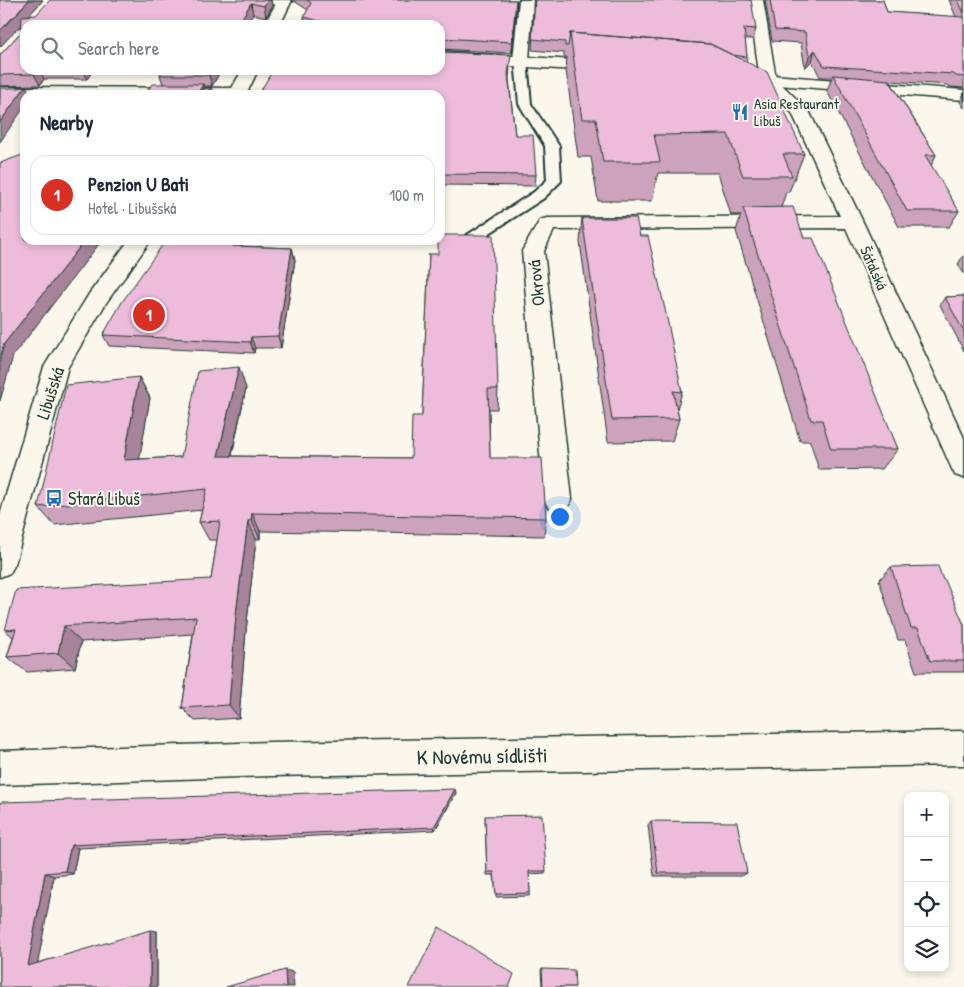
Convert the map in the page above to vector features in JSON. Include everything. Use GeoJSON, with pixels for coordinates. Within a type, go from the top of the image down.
{"type":"FeatureCollection","features":[{"type":"Feature","properties":{"kind":"street"},"geometry":{"type":"LineString","coordinates":[[521,60],[526,0]]}},
{"type":"Feature","properties":{"kind":"street"},"geometry":{"type":"LineString","coordinates":[[756,0],[768,80]]}},
{"type":"Feature","properties":{"kind":"street"},"geometry":{"type":"LineString","coordinates":[[274,20],[280,1]]}},
{"type":"Feature","properties":{"kind":"street"},"geometry":{"type":"LineString","coordinates":[[445,56],[619,68]]}},
{"type":"Feature","properties":{"kind":"street"},"geometry":{"type":"LineString","coordinates":[[240,90],[248,75]]}},
{"type":"Feature","properties":{"kind":"street"},"geometry":{"type":"LineString","coordinates":[[716,75],[964,95]]}},
{"type":"Feature","properties":{"kind":"street","name":"Šátalská"},"geometry":{"type":"LineString","coordinates":[[768,80],[800,111],[853,222],[964,467]]}},
{"type":"Feature","properties":{"kind":"street"},"geometry":{"type":"LineString","coordinates":[[0,92],[20,92]]}},
{"type":"Feature","properties":{"kind":"street","name":"Okrová"},"geometry":{"type":"LineString","coordinates":[[558,499],[533,251],[548,224],[853,222]]}},
{"type":"Feature","properties":{"kind":"street","name":"Libušská"},"geometry":{"type":"LineString","coordinates":[[2,550],[56,367],[98,299],[136,245]]}},
{"type":"Feature","properties":{"kind":"street","name":"K Novému sídlišti"},"geometry":{"type":"LineString","coordinates":[[0,768],[270,759],[964,748]]}},
{"type":"Feature","properties":{"kind":"lane"},"geometry":{"type":"LineString","coordinates":[[466,242],[539,195],[554,181],[552,146],[525,104],[521,60]]}},
{"type":"Feature","properties":{"kind":"building"},"geometry":{"type":"Polygon","coordinates":[[[0,0],[29,0],[0,31],[0,0]]]}},
{"type":"Feature","properties":{"kind":"building"},"geometry":{"type":"Polygon","coordinates":[[[50,0],[268,0],[264,6],[251,3],[241,20],[22,20],[22,16],[36,15],[50,0]]]}},
{"type":"Feature","properties":{"kind":"building"},"geometry":{"type":"Polygon","coordinates":[[[307,0],[516,0],[512,42],[445,38],[445,20],[315,20],[304,17],[311,3],[307,0]]]}},
{"type":"Feature","properties":{"kind":"building"},"geometry":{"type":"Polygon","coordinates":[[[535,0],[751,0],[756,29],[744,28],[747,57],[733,55],[710,44],[570,33],[568,46],[565,46],[565,42],[532,39],[535,0]]]}},
{"type":"Feature","properties":{"kind":"building"},"geometry":{"type":"Polygon","coordinates":[[[770,0],[883,0],[887,12],[964,17],[964,77],[954,74],[824,66],[815,50],[809,57],[805,32],[775,30],[770,0]]]}},
{"type":"Feature","properties":{"kind":"building"},"geometry":{"type":"Polygon","coordinates":[[[958,0],[964,0],[964,13],[958,0]]]}},
{"type":"Feature","properties":{"kind":"building"},"geometry":{"type":"Polygon","coordinates":[[[20,33],[20,74],[0,75],[0,54],[20,33]]]}},
{"type":"Feature","properties":{"kind":"building"},"geometry":{"type":"Polygon","coordinates":[[[570,33],[710,44],[767,72],[804,154],[783,154],[792,176],[743,176],[728,134],[654,135],[660,162],[603,162],[596,119],[582,119],[570,33]]]}},
{"type":"Feature","properties":{"kind":"building"},"geometry":{"type":"Polygon","coordinates":[[[445,52],[511,55],[508,74],[515,135],[533,135],[536,175],[445,174],[445,90],[261,90],[270,75],[445,75],[445,52]]]}},
{"type":"Feature","properties":{"kind":"building"},"geometry":{"type":"Polygon","coordinates":[[[833,75],[889,80],[936,155],[925,155],[959,211],[907,211],[833,75]]]}},
{"type":"Feature","properties":{"kind":"building"},"geometry":{"type":"Polygon","coordinates":[[[152,84],[203,84],[200,90],[148,90],[152,84]]]}},
{"type":"Feature","properties":{"kind":"building"},"geometry":{"type":"Polygon","coordinates":[[[26,86],[23,90],[20,90],[20,94],[0,122],[0,88],[26,86]]]}},
{"type":"Feature","properties":{"kind":"building"},"geometry":{"type":"Polygon","coordinates":[[[20,156],[20,245],[81,245],[4,344],[0,358],[0,163],[20,156]]]}},
{"type":"Feature","properties":{"kind":"building"},"geometry":{"type":"Polygon","coordinates":[[[793,207],[804,238],[813,238],[898,449],[831,449],[822,420],[811,420],[743,208],[793,207]]]}},
{"type":"Feature","properties":{"kind":"building"},"geometry":{"type":"Polygon","coordinates":[[[582,218],[636,218],[640,236],[648,236],[682,392],[673,391],[679,419],[612,420],[582,218]]]}},
{"type":"Feature","properties":{"kind":"building"},"geometry":{"type":"Polygon","coordinates":[[[445,235],[493,235],[498,389],[488,389],[490,458],[542,458],[546,518],[252,513],[251,520],[248,521],[236,614],[229,705],[182,708],[196,617],[64,626],[58,653],[7,657],[16,629],[5,630],[16,590],[211,579],[220,521],[199,522],[207,489],[38,507],[66,385],[139,377],[124,460],[181,457],[198,371],[239,367],[218,456],[411,458],[412,416],[422,416],[429,254],[438,254],[438,245],[445,245],[445,235]]]}},
{"type":"Feature","properties":{"kind":"building"},"geometry":{"type":"Polygon","coordinates":[[[162,245],[233,245],[292,248],[278,336],[251,337],[250,342],[103,335],[122,302],[162,245]]]}},
{"type":"Feature","properties":{"kind":"building"},"geometry":{"type":"Polygon","coordinates":[[[964,296],[964,332],[945,297],[964,296]]]}},
{"type":"Feature","properties":{"kind":"building"},"geometry":{"type":"Polygon","coordinates":[[[938,566],[964,625],[964,661],[930,661],[918,628],[911,628],[891,567],[938,566]]]}},
{"type":"Feature","properties":{"kind":"building"},"geometry":{"type":"Polygon","coordinates":[[[455,789],[434,827],[71,845],[65,871],[45,873],[28,966],[150,930],[150,987],[0,987],[0,803],[2,802],[455,789]]]}},
{"type":"Feature","properties":{"kind":"building"},"geometry":{"type":"Polygon","coordinates":[[[542,815],[546,871],[529,871],[530,893],[496,894],[494,872],[487,872],[485,816],[542,815]]]}},
{"type":"Feature","properties":{"kind":"building"},"geometry":{"type":"Polygon","coordinates":[[[651,821],[737,822],[747,873],[658,873],[651,821]]]}},
{"type":"Feature","properties":{"kind":"building"},"geometry":{"type":"Polygon","coordinates":[[[439,927],[514,974],[509,987],[409,987],[439,927]]]}},
{"type":"Feature","properties":{"kind":"building"},"geometry":{"type":"Polygon","coordinates":[[[542,969],[574,970],[575,987],[543,987],[542,969]]]}},
{"type":"Feature","properties":{"kind":"building"},"geometry":{"type":"Polygon","coordinates":[[[285,970],[286,987],[226,987],[285,970]]]}},
{"type":"Feature","properties":{"kind":"place","name":"Asia Restaurant Libuš"},"geometry":{"type":"Point","coordinates":[740,112]}},
{"type":"Feature","properties":{"kind":"place","name":"Penzion U Bati"},"geometry":{"type":"Point","coordinates":[149,315]}},
{"type":"Feature","properties":{"kind":"place","name":"Stará Libuš"},"geometry":{"type":"Point","coordinates":[54,498]}}]}
